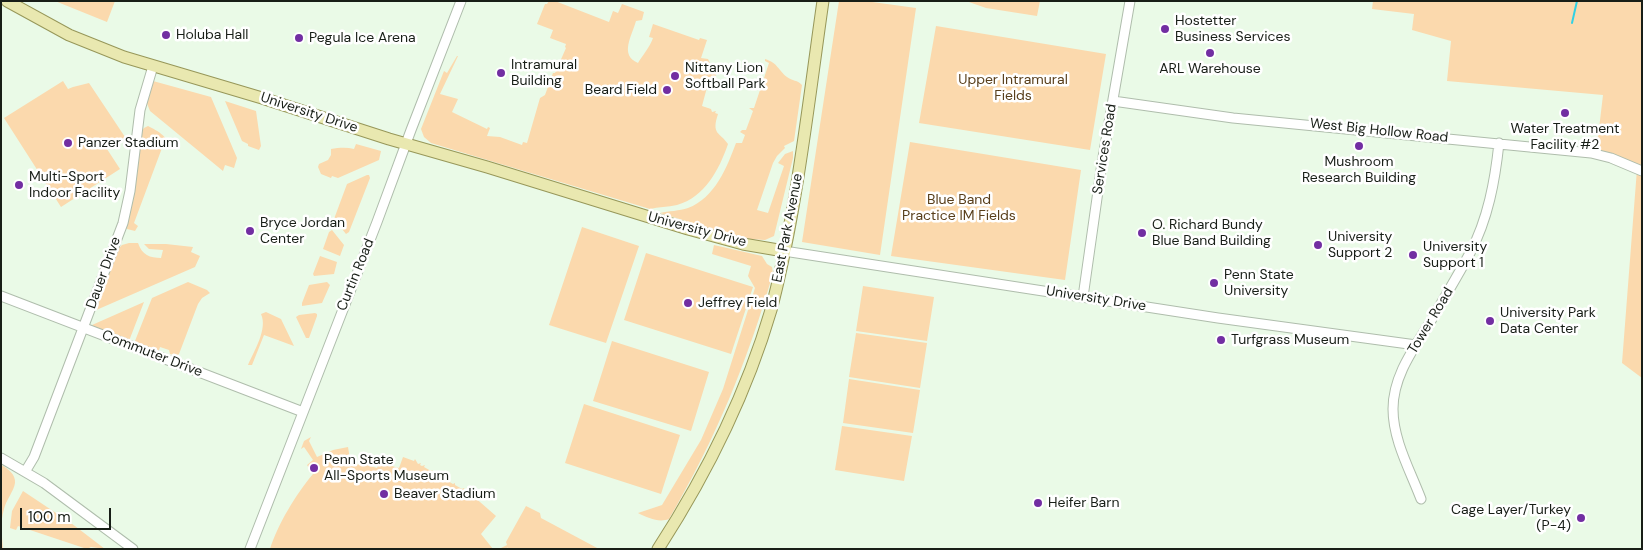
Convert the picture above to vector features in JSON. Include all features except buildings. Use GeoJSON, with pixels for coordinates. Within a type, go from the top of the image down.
{"type":"FeatureCollection","features":[{"type":"Feature","properties":{"kind":"main road","name":"University Drive"},"geometry":{"type":"LineString","coordinates":[[6,1],[69,35],[153,66],[688,229],[743,244],[784,250]]}},
{"type":"Feature","properties":{"kind":"main road","name":"East Park Avenue"},"geometry":{"type":"LineString","coordinates":[[658,549],[706,469],[734,408],[758,349],[770,312],[803,151],[823,1]]}},
{"type":"Feature","properties":{"kind":"street","name":"Curtin Road"},"geometry":{"type":"LineString","coordinates":[[250,549],[378,222],[461,1]]}},
{"type":"Feature","properties":{"kind":"street","name":"Services Road"},"geometry":{"type":"LineString","coordinates":[[1083,297],[1130,1]]}},
{"type":"Feature","properties":{"kind":"street","name":"Dauer Drive"},"geometry":{"type":"LineString","coordinates":[[25,472],[34,456],[123,223],[130,191],[140,110],[153,66]]}},
{"type":"Feature","properties":{"kind":"street","name":"West Big Hollow Road"},"geometry":{"type":"LineString","coordinates":[[1113,101],[1233,118],[1591,153],[1611,158],[1642,171]]}},
{"type":"Feature","properties":{"kind":"street","name":"Tower Road"},"geometry":{"type":"LineString","coordinates":[[1421,499],[1395,432],[1393,409],[1397,381],[1478,237],[1494,183],[1499,143]]}},
{"type":"Feature","properties":{"kind":"street","name":"University Drive"},"geometry":{"type":"LineString","coordinates":[[784,250],[1083,297],[1416,346]]}},
{"type":"Feature","properties":{"kind":"street","name":"Commuter Drive"},"geometry":{"type":"LineString","coordinates":[[1,296],[303,412]]}},
{"type":"Feature","properties":{"kind":"street"},"geometry":{"type":"LineString","coordinates":[[1,458],[93,518],[133,549]]}},
{"type":"Feature","properties":{"kind":"green space"},"geometry":{"type":"Polygon","coordinates":[[[55,1],[115,1],[107,22],[55,1]]]}},
{"type":"Feature","properties":{"kind":"green space"},"geometry":{"type":"Polygon","coordinates":[[[549,1],[555,1],[609,22],[613,11],[618,13],[622,4],[644,12],[642,20],[636,21],[628,45],[629,55],[632,60],[638,63],[653,38],[649,37],[653,24],[699,40],[700,38],[707,40],[701,58],[708,59],[716,74],[715,78],[709,80],[702,106],[711,109],[712,112],[716,111],[715,113],[718,114],[716,130],[728,144],[715,173],[696,196],[677,205],[650,209],[431,143],[424,137],[421,129],[444,71],[447,73],[458,56],[440,94],[458,99],[452,112],[487,129],[488,127],[490,128],[487,136],[500,137],[522,145],[523,142],[527,143],[540,98],[545,95],[553,73],[555,73],[566,48],[566,44],[550,38],[553,30],[537,24],[545,4],[549,1]]]}},
{"type":"Feature","properties":{"kind":"green space"},"geometry":{"type":"Polygon","coordinates":[[[839,1],[865,1],[916,8],[880,255],[802,242],[839,1]]]}},
{"type":"Feature","properties":{"kind":"green space"},"geometry":{"type":"Polygon","coordinates":[[[966,1],[1040,1],[1037,16],[986,8],[966,1]]]}},
{"type":"Feature","properties":{"kind":"green space"},"geometry":{"type":"Polygon","coordinates":[[[1373,1],[1642,1],[1642,378],[1622,363],[1637,169],[1596,154],[1603,95],[1447,81],[1451,41],[1412,30],[1414,14],[1372,9],[1373,1]]]}},
{"type":"Feature","properties":{"kind":"green space","name":"Upper Intramural Fields"},"geometry":{"type":"Polygon","coordinates":[[[936,26],[1106,54],[1090,150],[919,123],[936,26]]]}},
{"type":"Feature","properties":{"kind":"green space"},"geometry":{"type":"Polygon","coordinates":[[[765,59],[775,65],[787,77],[802,85],[794,141],[784,146],[785,148],[773,163],[757,210],[768,213],[784,166],[778,163],[785,154],[793,151],[793,158],[774,236],[765,240],[750,239],[660,213],[688,208],[706,197],[719,181],[736,143],[742,143],[745,135],[740,132],[746,130],[753,111],[749,108],[754,108],[769,63],[765,59]]]}},
{"type":"Feature","properties":{"kind":"green space","name":"Panzer Stadium"},"geometry":{"type":"Polygon","coordinates":[[[63,81],[68,89],[89,83],[125,137],[107,149],[120,169],[61,207],[4,118],[63,81]]]}},
{"type":"Feature","properties":{"kind":"green space"},"geometry":{"type":"Polygon","coordinates":[[[153,81],[211,97],[237,158],[234,168],[225,165],[223,171],[150,111],[146,101],[153,81]]]}},
{"type":"Feature","properties":{"kind":"green space"},"geometry":{"type":"Polygon","coordinates":[[[225,101],[256,111],[261,146],[259,150],[248,146],[248,144],[242,141],[225,101]]]}},
{"type":"Feature","properties":{"kind":"green space"},"geometry":{"type":"Polygon","coordinates":[[[148,126],[166,138],[168,149],[162,148],[134,223],[138,226],[135,231],[127,229],[126,225],[141,132],[148,126]]]}},
{"type":"Feature","properties":{"kind":"green space","name":"Blue Band Practice IM Fields"},"geometry":{"type":"Polygon","coordinates":[[[910,142],[1081,170],[1065,280],[891,256],[910,142]]]}},
{"type":"Feature","properties":{"kind":"green space"},"geometry":{"type":"Polygon","coordinates":[[[356,144],[381,151],[379,160],[338,178],[332,176],[331,178],[321,174],[318,167],[319,164],[328,160],[331,155],[331,149],[354,149],[356,144]]]}},
{"type":"Feature","properties":{"kind":"green space"},"geometry":{"type":"Polygon","coordinates":[[[367,175],[370,178],[349,232],[346,234],[334,219],[347,184],[367,175]]]}},
{"type":"Feature","properties":{"kind":"green space"},"geometry":{"type":"Polygon","coordinates":[[[582,227],[639,246],[606,343],[549,325],[582,227]]]}},
{"type":"Feature","properties":{"kind":"green space"},"geometry":{"type":"Polygon","coordinates":[[[332,230],[344,245],[340,256],[323,249],[329,232],[332,230]]]}},
{"type":"Feature","properties":{"kind":"green space"},"geometry":{"type":"Polygon","coordinates":[[[138,243],[144,253],[153,257],[161,258],[163,250],[149,249],[144,244],[193,247],[191,252],[200,256],[195,267],[94,311],[117,250],[122,245],[138,243]]]}},
{"type":"Feature","properties":{"kind":"green space"},"geometry":{"type":"Polygon","coordinates":[[[714,245],[762,256],[767,264],[772,267],[773,273],[741,369],[716,429],[669,519],[654,519],[638,513],[662,505],[701,440],[723,389],[755,288],[748,276],[751,266],[712,254],[714,245]]]}},
{"type":"Feature","properties":{"kind":"green space","name":"Jeffrey Field"},"geometry":{"type":"Polygon","coordinates":[[[646,253],[753,287],[731,354],[624,320],[646,253]]]}},
{"type":"Feature","properties":{"kind":"green space"},"geometry":{"type":"Polygon","coordinates":[[[320,256],[337,262],[334,274],[314,276],[313,274],[320,256]]]}},
{"type":"Feature","properties":{"kind":"green space"},"geometry":{"type":"Polygon","coordinates":[[[188,282],[210,293],[202,298],[198,304],[179,354],[176,356],[170,354],[169,350],[160,347],[158,353],[139,345],[135,341],[152,298],[188,282]]]}},
{"type":"Feature","properties":{"kind":"green space"},"geometry":{"type":"Polygon","coordinates":[[[327,282],[330,285],[322,303],[302,306],[309,285],[327,282]]]}},
{"type":"Feature","properties":{"kind":"green space"},"geometry":{"type":"Polygon","coordinates":[[[863,286],[934,297],[927,341],[856,331],[863,286]]]}},
{"type":"Feature","properties":{"kind":"green space"},"geometry":{"type":"Polygon","coordinates":[[[144,302],[129,341],[92,325],[144,302]]]}},
{"type":"Feature","properties":{"kind":"green space"},"geometry":{"type":"Polygon","coordinates":[[[266,312],[281,319],[294,346],[264,335],[252,365],[248,365],[262,333],[263,320],[261,314],[266,312]]]}},
{"type":"Feature","properties":{"kind":"green space"},"geometry":{"type":"Polygon","coordinates":[[[315,313],[317,316],[309,338],[306,338],[296,317],[315,313]]]}},
{"type":"Feature","properties":{"kind":"green space"},"geometry":{"type":"Polygon","coordinates":[[[856,333],[927,343],[920,388],[849,377],[856,333]]]}},
{"type":"Feature","properties":{"kind":"green space"},"geometry":{"type":"Polygon","coordinates":[[[612,341],[709,372],[691,431],[593,401],[612,341]]]}},
{"type":"Feature","properties":{"kind":"green space"},"geometry":{"type":"Polygon","coordinates":[[[849,379],[920,390],[913,433],[843,423],[849,379]]]}},
{"type":"Feature","properties":{"kind":"green space"},"geometry":{"type":"Polygon","coordinates":[[[584,404],[680,435],[661,494],[565,463],[584,404]]]}},
{"type":"Feature","properties":{"kind":"green space"},"geometry":{"type":"Polygon","coordinates":[[[842,426],[912,436],[904,481],[835,470],[842,426]]]}},
{"type":"Feature","properties":{"kind":"green space","name":"Beaver Stadium"},"geometry":{"type":"Polygon","coordinates":[[[311,437],[309,441],[317,457],[333,450],[348,447],[351,465],[363,464],[377,468],[379,463],[381,463],[399,468],[403,457],[414,461],[415,459],[418,464],[425,465],[424,467],[441,475],[444,479],[445,477],[446,480],[453,484],[455,483],[455,485],[462,489],[464,488],[465,491],[473,493],[472,495],[496,516],[481,534],[493,549],[270,549],[288,510],[313,474],[307,465],[313,460],[304,447],[301,449],[304,441],[311,437]]]}},
{"type":"Feature","properties":{"kind":"green space"},"geometry":{"type":"Polygon","coordinates":[[[1,465],[11,472],[15,480],[3,514],[3,549],[1,549],[1,465]]]}},
{"type":"Feature","properties":{"kind":"green space"},"geometry":{"type":"Polygon","coordinates":[[[23,491],[71,523],[105,549],[91,547],[87,549],[18,526],[16,530],[10,528],[12,511],[23,491]]]}},
{"type":"Feature","properties":{"kind":"green space"},"geometry":{"type":"Polygon","coordinates":[[[526,506],[540,513],[541,518],[599,549],[508,549],[507,547],[507,549],[499,549],[507,545],[506,542],[526,506]]]}},
{"type":"Feature","properties":{"kind":"waterway"},"geometry":{"type":"LineString","coordinates":[[1572,23],[1577,1]]}},
{"type":"Feature","properties":{"kind":"place","name":"Hostetter Business Services"},"geometry":{"type":"Point","coordinates":[1165,29]}},
{"type":"Feature","properties":{"kind":"place","name":"Holuba Hall"},"geometry":{"type":"Point","coordinates":[166,35]}},
{"type":"Feature","properties":{"kind":"place","name":"Pegula Ice Arena"},"geometry":{"type":"Point","coordinates":[299,38]}},
{"type":"Feature","properties":{"kind":"place","name":"ARL Warehouse"},"geometry":{"type":"Point","coordinates":[1210,53]}},
{"type":"Feature","properties":{"kind":"place","name":"Intramural Building"},"geometry":{"type":"Point","coordinates":[501,73]}},
{"type":"Feature","properties":{"kind":"place","name":"Nittany Lion Softball Park"},"geometry":{"type":"Point","coordinates":[675,76]}},
{"type":"Feature","properties":{"kind":"place","name":"Beard Field"},"geometry":{"type":"Point","coordinates":[667,90]}},
{"type":"Feature","properties":{"kind":"place","name":"Water Treatment Facility #2"},"geometry":{"type":"Point","coordinates":[1565,113]}},
{"type":"Feature","properties":{"kind":"place","name":"Panzer Stadium"},"geometry":{"type":"Point","coordinates":[68,143]}},
{"type":"Feature","properties":{"kind":"place","name":"Mushroom Research Building"},"geometry":{"type":"Point","coordinates":[1359,146]}},
{"type":"Feature","properties":{"kind":"place","name":"Multi-Sport Indoor Facility"},"geometry":{"type":"Point","coordinates":[19,185]}},
{"type":"Feature","properties":{"kind":"place","name":"Bryce Jordan Center"},"geometry":{"type":"Point","coordinates":[250,231]}},
{"type":"Feature","properties":{"kind":"place","name":"O. Richard Bundy Blue Band Building"},"geometry":{"type":"Point","coordinates":[1142,233]}},
{"type":"Feature","properties":{"kind":"place","name":"University Support 2"},"geometry":{"type":"Point","coordinates":[1318,245]}},
{"type":"Feature","properties":{"kind":"place","name":"University Support 1"},"geometry":{"type":"Point","coordinates":[1413,255]}},
{"type":"Feature","properties":{"kind":"place","name":"Penn State University"},"geometry":{"type":"Point","coordinates":[1214,283]}},
{"type":"Feature","properties":{"kind":"place","name":"Jeffrey Field"},"geometry":{"type":"Point","coordinates":[688,303]}},
{"type":"Feature","properties":{"kind":"place","name":"University Park Data Center"},"geometry":{"type":"Point","coordinates":[1490,321]}},
{"type":"Feature","properties":{"kind":"place","name":"Turfgrass Museum"},"geometry":{"type":"Point","coordinates":[1221,340]}},
{"type":"Feature","properties":{"kind":"place","name":"Penn State All-Sports Museum"},"geometry":{"type":"Point","coordinates":[314,468]}},
{"type":"Feature","properties":{"kind":"place","name":"Beaver Stadium"},"geometry":{"type":"Point","coordinates":[384,494]}},
{"type":"Feature","properties":{"kind":"place","name":"Heifer Barn"},"geometry":{"type":"Point","coordinates":[1038,503]}},
{"type":"Feature","properties":{"kind":"place","name":"Cage Layer/Turkey (P-4)"},"geometry":{"type":"Point","coordinates":[1581,518]}}]}
